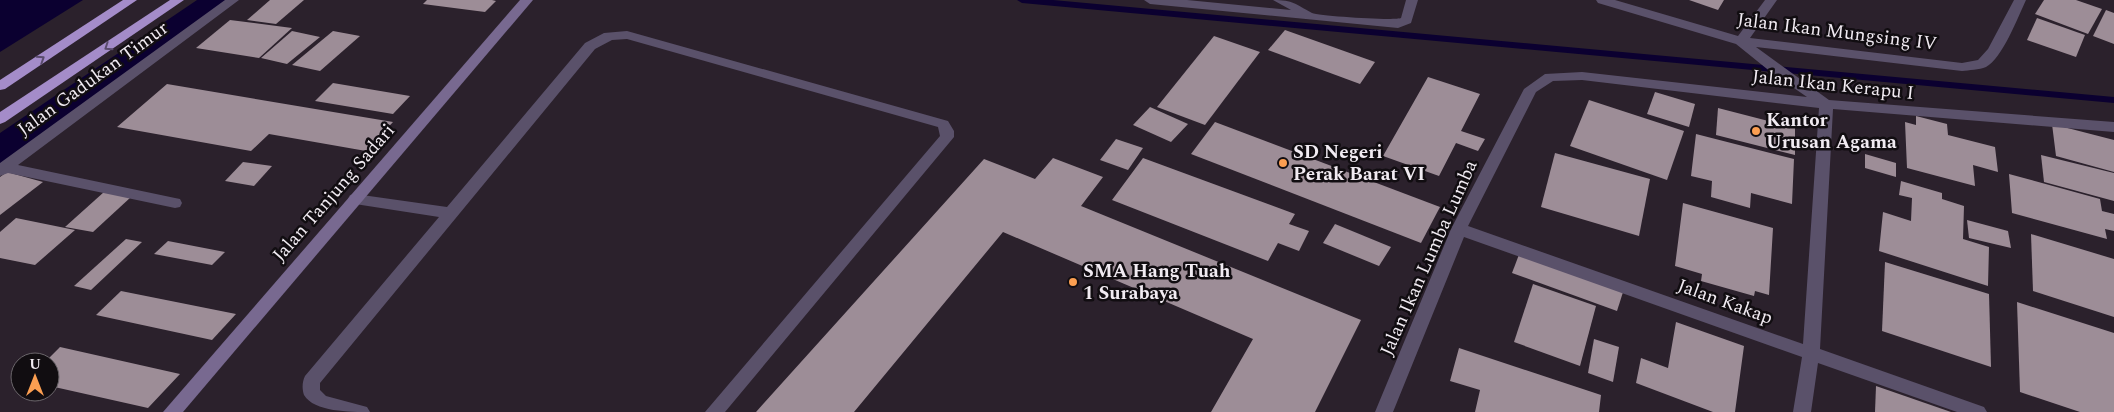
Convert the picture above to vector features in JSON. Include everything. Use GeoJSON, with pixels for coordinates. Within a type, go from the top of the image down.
{"type":"FeatureCollection","features":[{"type":"Feature","properties":{"kind":"highway"},"geometry":{"type":"LineString","coordinates":[[0,86],[131,0]]}},
{"type":"Feature","properties":{"kind":"highway"},"geometry":{"type":"LineString","coordinates":[[0,119],[178,0]]}},
{"type":"Feature","properties":{"kind":"street","name":"Jalan Gadukan Timur"},"geometry":{"type":"LineString","coordinates":[[3,169],[233,0]]}},
{"type":"Feature","properties":{"kind":"street","name":"Jalan Tanjung Sadari"},"geometry":{"type":"LineString","coordinates":[[172,412],[527,0]]}},
{"type":"Feature","properties":{"kind":"street"},"geometry":{"type":"LineString","coordinates":[[1150,0],[1398,24],[1407,20],[1412,0]]}},
{"type":"Feature","properties":{"kind":"street"},"geometry":{"type":"LineString","coordinates":[[1279,0],[1316,17]]}},
{"type":"Feature","properties":{"kind":"street","name":"Jalan Ikan Mungsing IV"},"geometry":{"type":"LineString","coordinates":[[1602,0],[1743,43],[1962,67],[1982,64],[1994,51],[2020,0]]}},
{"type":"Feature","properties":{"kind":"street"},"geometry":{"type":"LineString","coordinates":[[1771,0],[1743,43],[1824,103],[1811,354],[1802,412]]}},
{"type":"Feature","properties":{"kind":"street"},"geometry":{"type":"LineString","coordinates":[[361,412],[321,402],[312,393],[312,381],[590,46],[609,36],[627,35],[942,124],[947,131],[947,136],[714,412]]}},
{"type":"Feature","properties":{"kind":"street","name":"Jalan Ikan Kerapu I"},"geometry":{"type":"LineString","coordinates":[[1550,77],[1582,76],[1824,103],[2114,127]]}},
{"type":"Feature","properties":{"kind":"street","name":"Jalan Ikan Lumba Lumba"},"geometry":{"type":"LineString","coordinates":[[1384,412],[1459,229],[1530,89],[1550,77]]}},
{"type":"Feature","properties":{"kind":"street"},"geometry":{"type":"LineString","coordinates":[[3,169],[175,203]]}},
{"type":"Feature","properties":{"kind":"street"},"geometry":{"type":"LineString","coordinates":[[355,199],[451,213]]}},
{"type":"Feature","properties":{"kind":"street","name":"Jalan Kakap"},"geometry":{"type":"LineString","coordinates":[[1459,229],[1978,412]]}},
{"type":"Feature","properties":{"kind":"shaded area"},"geometry":{"type":"Polygon","coordinates":[[[0,0],[227,0],[0,165],[0,0]]]}},
{"type":"Feature","properties":{"kind":"pier"},"geometry":{"type":"Polygon","coordinates":[[[83,0],[197,0],[0,133],[0,52],[83,0]]]}},
{"type":"Feature","properties":{"kind":"building"},"geometry":{"type":"Polygon","coordinates":[[[270,0],[304,0],[276,24],[247,20],[270,0]]]}},
{"type":"Feature","properties":{"kind":"building"},"geometry":{"type":"Polygon","coordinates":[[[427,0],[496,1],[485,12],[423,4],[427,0]]]}},
{"type":"Feature","properties":{"kind":"building"},"geometry":{"type":"Polygon","coordinates":[[[1689,0],[1724,0],[1718,10],[1689,0]]]}},
{"type":"Feature","properties":{"kind":"building"},"geometry":{"type":"Polygon","coordinates":[[[2044,0],[2076,0],[2102,9],[2088,34],[2035,14],[2044,0]]]}},
{"type":"Feature","properties":{"kind":"building"},"geometry":{"type":"Polygon","coordinates":[[[2106,10],[2114,13],[2114,44],[2093,36],[2106,10]]]}},
{"type":"Feature","properties":{"kind":"building"},"geometry":{"type":"Polygon","coordinates":[[[2037,18],[2085,35],[2076,57],[2027,40],[2037,18]]]}},
{"type":"Feature","properties":{"kind":"building"},"geometry":{"type":"Polygon","coordinates":[[[230,20],[292,28],[259,58],[196,48],[230,20]]]}},
{"type":"Feature","properties":{"kind":"building"},"geometry":{"type":"Polygon","coordinates":[[[1285,30],[1375,62],[1360,84],[1268,50],[1285,30]]]}},
{"type":"Feature","properties":{"kind":"building"},"geometry":{"type":"Polygon","coordinates":[[[292,31],[320,37],[287,64],[261,58],[292,31]]]}},
{"type":"Feature","properties":{"kind":"building"},"geometry":{"type":"Polygon","coordinates":[[[333,31],[360,36],[320,71],[292,65],[333,31]]]}},
{"type":"Feature","properties":{"kind":"building"},"geometry":{"type":"Polygon","coordinates":[[[1214,36],[1260,52],[1205,125],[1157,107],[1214,36]]]}},
{"type":"Feature","properties":{"kind":"building"},"geometry":{"type":"Polygon","coordinates":[[[1428,77],[1480,94],[1461,131],[1485,139],[1478,151],[1456,143],[1439,176],[1383,156],[1428,77]]]}},
{"type":"Feature","properties":{"kind":"building"},"geometry":{"type":"Polygon","coordinates":[[[333,83],[410,96],[393,114],[315,101],[333,83]]]}},
{"type":"Feature","properties":{"kind":"building"},"geometry":{"type":"Polygon","coordinates":[[[167,84],[393,122],[366,151],[269,134],[251,151],[117,127],[167,84]]]}},
{"type":"Feature","properties":{"kind":"building"},"geometry":{"type":"Polygon","coordinates":[[[1655,92],[1695,104],[1689,127],[1647,114],[1655,92]]]}},
{"type":"Feature","properties":{"kind":"building"},"geometry":{"type":"Polygon","coordinates":[[[1589,100],[1684,131],[1667,180],[1570,146],[1589,100]]]}},
{"type":"Feature","properties":{"kind":"building"},"geometry":{"type":"Polygon","coordinates":[[[1150,107],[1188,124],[1171,142],[1133,125],[1150,107]]]}},
{"type":"Feature","properties":{"kind":"building","name":"Kantor Urusan Agama"},"geometry":{"type":"Polygon","coordinates":[[[1718,108],[1795,128],[1795,155],[1716,135],[1718,108]]]}},
{"type":"Feature","properties":{"kind":"building"},"geometry":{"type":"Polygon","coordinates":[[[1916,116],[1947,124],[1948,135],[1995,147],[1998,172],[1973,165],[1975,186],[1907,168],[1905,122],[1916,125],[1916,116]]]}},
{"type":"Feature","properties":{"kind":"building"},"geometry":{"type":"Polygon","coordinates":[[[1215,122],[1440,207],[1421,243],[1191,154],[1215,122]]]}},
{"type":"Feature","properties":{"kind":"building"},"geometry":{"type":"Polygon","coordinates":[[[2052,124],[2114,140],[2114,172],[2056,156],[2052,124]]]}},
{"type":"Feature","properties":{"kind":"building"},"geometry":{"type":"Polygon","coordinates":[[[1696,134],[1794,159],[1792,204],[1751,193],[1750,208],[1711,197],[1712,181],[1691,176],[1696,134]]]}},
{"type":"Feature","properties":{"kind":"building"},"geometry":{"type":"Polygon","coordinates":[[[1116,139],[1143,148],[1128,170],[1100,160],[1116,139]]]}},
{"type":"Feature","properties":{"kind":"building"},"geometry":{"type":"Polygon","coordinates":[[[1555,153],[1650,179],[1639,236],[1541,207],[1555,153]]]}},
{"type":"Feature","properties":{"kind":"building"},"geometry":{"type":"Polygon","coordinates":[[[1865,154],[1896,163],[1896,177],[1865,168],[1865,154]]]}},
{"type":"Feature","properties":{"kind":"building"},"geometry":{"type":"Polygon","coordinates":[[[2041,155],[2114,173],[2114,201],[2044,182],[2041,155]]]}},
{"type":"Feature","properties":{"kind":"building"},"geometry":{"type":"Polygon","coordinates":[[[1053,158],[1103,177],[1081,206],[1361,320],[1315,412],[1211,412],[1253,339],[1003,232],[854,412],[756,412],[984,159],[1035,179],[1053,158]]]}},
{"type":"Feature","properties":{"kind":"building"},"geometry":{"type":"Polygon","coordinates":[[[1143,158],[1295,214],[1289,224],[1309,231],[1299,251],[1278,243],[1268,261],[1112,200],[1143,158]]]}},
{"type":"Feature","properties":{"kind":"building"},"geometry":{"type":"Polygon","coordinates":[[[243,162],[272,166],[254,186],[225,181],[243,162]]]}},
{"type":"Feature","properties":{"kind":"building"},"geometry":{"type":"Polygon","coordinates":[[[7,172],[43,182],[0,215],[0,177],[7,172]]]}},
{"type":"Feature","properties":{"kind":"building"},"geometry":{"type":"Polygon","coordinates":[[[2009,174],[2100,199],[2102,211],[2114,214],[2114,231],[2105,229],[2107,239],[2012,213],[2009,174]]]}},
{"type":"Feature","properties":{"kind":"building"},"geometry":{"type":"Polygon","coordinates":[[[1901,181],[1942,193],[1942,199],[1964,206],[1963,239],[1989,247],[1988,286],[1879,251],[1883,212],[1911,221],[1912,198],[1899,195],[1901,181]]]}},
{"type":"Feature","properties":{"kind":"building"},"geometry":{"type":"Polygon","coordinates":[[[104,192],[131,197],[93,232],[65,227],[104,192]]]}},
{"type":"Feature","properties":{"kind":"building"},"geometry":{"type":"Polygon","coordinates":[[[1683,203],[1773,228],[1769,295],[1755,291],[1754,296],[1701,281],[1702,274],[1675,266],[1683,203]]]}},
{"type":"Feature","properties":{"kind":"building"},"geometry":{"type":"Polygon","coordinates":[[[16,218],[75,230],[35,265],[0,258],[0,232],[16,218]]]}},
{"type":"Feature","properties":{"kind":"building"},"geometry":{"type":"Polygon","coordinates":[[[1967,220],[2008,231],[2011,248],[1969,238],[1967,220]]]}},
{"type":"Feature","properties":{"kind":"building"},"geometry":{"type":"Polygon","coordinates":[[[1335,224],[1391,247],[1379,266],[1323,243],[1335,224]]]}},
{"type":"Feature","properties":{"kind":"building"},"geometry":{"type":"Polygon","coordinates":[[[2031,234],[2114,259],[2114,317],[2033,291],[2031,234]]]}},
{"type":"Feature","properties":{"kind":"building"},"geometry":{"type":"Polygon","coordinates":[[[126,239],[142,242],[91,290],[74,286],[126,239]]]}},
{"type":"Feature","properties":{"kind":"building"},"geometry":{"type":"Polygon","coordinates":[[[168,241],[225,252],[212,265],[154,254],[168,241]]]}},
{"type":"Feature","properties":{"kind":"building"},"geometry":{"type":"Polygon","coordinates":[[[1520,252],[1624,289],[1617,311],[1512,273],[1520,252]]]}},
{"type":"Feature","properties":{"kind":"building"},"geometry":{"type":"Polygon","coordinates":[[[1885,262],[1989,294],[1991,367],[1882,331],[1885,262]]]}},
{"type":"Feature","properties":{"kind":"building"},"geometry":{"type":"Polygon","coordinates":[[[1533,284],[1596,306],[1580,366],[1514,342],[1533,284]]]}},
{"type":"Feature","properties":{"kind":"building"},"geometry":{"type":"Polygon","coordinates":[[[121,291],[236,314],[212,340],[96,315],[121,291]]]}},
{"type":"Feature","properties":{"kind":"building"},"geometry":{"type":"Polygon","coordinates":[[[2017,302],[2114,333],[2114,412],[2080,412],[2020,392],[2017,302]]]}},
{"type":"Feature","properties":{"kind":"building"},"geometry":{"type":"Polygon","coordinates":[[[1676,322],[1744,346],[1735,412],[1713,412],[1636,383],[1641,358],[1668,368],[1676,322]]]}},
{"type":"Feature","properties":{"kind":"building"},"geometry":{"type":"Polygon","coordinates":[[[1594,339],[1619,347],[1613,382],[1588,373],[1594,339]]]}},
{"type":"Feature","properties":{"kind":"building"},"geometry":{"type":"Polygon","coordinates":[[[60,347],[180,374],[148,408],[60,388],[60,352],[55,352],[60,347]]]}},
{"type":"Feature","properties":{"kind":"building"},"geometry":{"type":"Polygon","coordinates":[[[1459,348],[1601,395],[1599,412],[1475,412],[1480,390],[1450,381],[1459,348]]]}},
{"type":"Feature","properties":{"kind":"building"},"geometry":{"type":"Polygon","coordinates":[[[1876,386],[1951,412],[1875,412],[1876,386]]]}},
{"type":"Feature","properties":{"kind":"waterway"},"geometry":{"type":"LineString","coordinates":[[1022,0],[2114,100]]}},
{"type":"Feature","properties":{"kind":"place","name":"Kantor Urusan Agama"},"geometry":{"type":"Point","coordinates":[1756,131]}},
{"type":"Feature","properties":{"kind":"place","name":"SD Negeri Perak Barat VI"},"geometry":{"type":"Point","coordinates":[1283,163]}},
{"type":"Feature","properties":{"kind":"place","name":"SMA Hang Tuah 1 Surabaya"},"geometry":{"type":"Point","coordinates":[1073,282]}}]}
